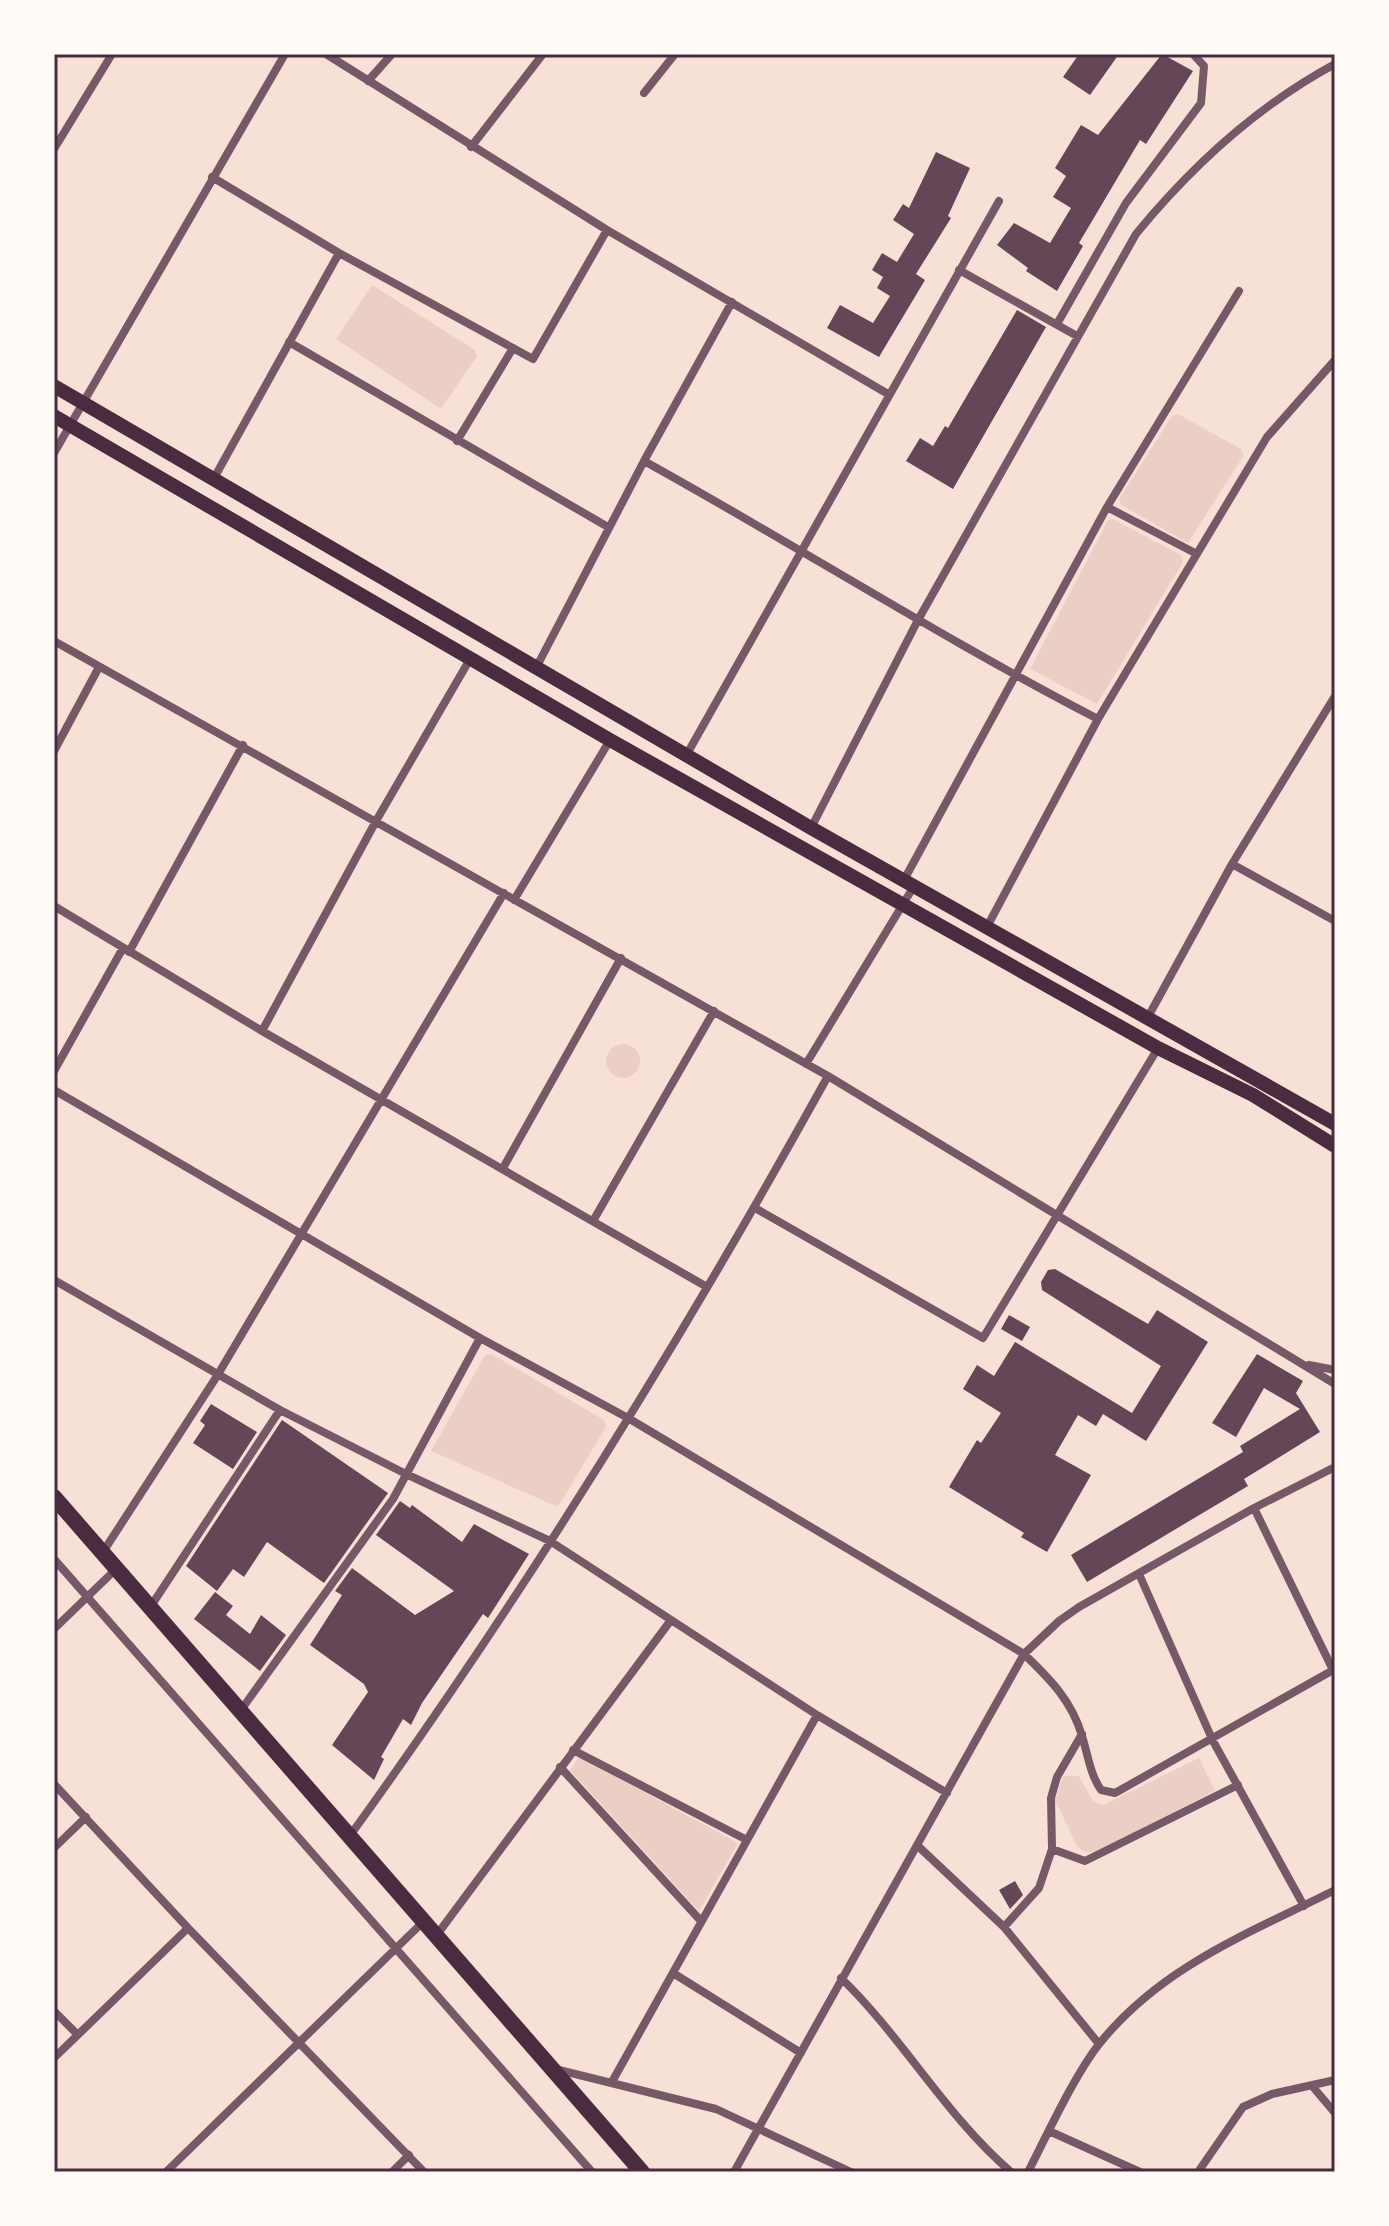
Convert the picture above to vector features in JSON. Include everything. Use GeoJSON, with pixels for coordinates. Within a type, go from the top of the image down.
{"type":"FeatureCollection","features":[{"type":"Feature","properties":{"kind":"main road"},"geometry":{"type":"LineString","coordinates":[[54,386],[811,828],[988,925],[1335,1124]]}},
{"type":"Feature","properties":{"kind":"main road"},"geometry":{"type":"LineString","coordinates":[[54,416],[610,740],[1158,1048],[1253,1095],[1335,1146]]}},
{"type":"Feature","properties":{"kind":"main road"},"geometry":{"type":"LineString","coordinates":[[54,1497],[642,2172]]}},
{"type":"Feature","properties":{"kind":"street"},"geometry":{"type":"LineString","coordinates":[[55,143],[112,54]]}},
{"type":"Feature","properties":{"kind":"street"},"geometry":{"type":"LineString","coordinates":[[54,453],[285,54]]}},
{"type":"Feature","properties":{"kind":"street"},"geometry":{"type":"LineString","coordinates":[[326,54],[607,230],[888,394]]}},
{"type":"Feature","properties":{"kind":"street"},"geometry":{"type":"LineString","coordinates":[[368,81],[392,54]]}},
{"type":"Feature","properties":{"kind":"street"},"geometry":{"type":"LineString","coordinates":[[471,147],[543,54]]}},
{"type":"Feature","properties":{"kind":"street"},"geometry":{"type":"LineString","coordinates":[[644,93],[675,54]]}},
{"type":"Feature","properties":{"kind":"street"},"geometry":{"type":"LineString","coordinates":[[1057,324],[1126,203],[1201,103],[1204,66],[1199,56]]}},
{"type":"Feature","properties":{"kind":"street"},"geometry":{"type":"LineString","coordinates":[[811,828],[918,620],[1136,234],[1182,181],[1305,80],[1335,64]]}},
{"type":"Feature","properties":{"kind":"street"},"geometry":{"type":"LineString","coordinates":[[212,177],[339,253],[533,359],[607,230]]}},
{"type":"Feature","properties":{"kind":"street"},"geometry":{"type":"LineString","coordinates":[[687,754],[999,201]]}},
{"type":"Feature","properties":{"kind":"street"},"geometry":{"type":"LineString","coordinates":[[213,481],[339,253]]}},
{"type":"Feature","properties":{"kind":"street"},"geometry":{"type":"LineString","coordinates":[[959,270],[1077,336]]}},
{"type":"Feature","properties":{"kind":"street"},"geometry":{"type":"LineString","coordinates":[[806,1064],[902,906],[909,883],[1107,507],[1239,291]]}},
{"type":"Feature","properties":{"kind":"street"},"geometry":{"type":"LineString","coordinates":[[536,668],[608,527],[732,302]]}},
{"type":"Feature","properties":{"kind":"street"},"geometry":{"type":"LineString","coordinates":[[289,342],[608,527]]}},
{"type":"Feature","properties":{"kind":"street"},"geometry":{"type":"LineString","coordinates":[[457,441],[513,348]]}},
{"type":"Feature","properties":{"kind":"street"},"geometry":{"type":"LineString","coordinates":[[988,925],[1098,719],[1195,553],[1267,437],[1335,360]]}},
{"type":"Feature","properties":{"kind":"street"},"geometry":{"type":"LineString","coordinates":[[644,461],[803,549],[1016,676],[1098,719]]}},
{"type":"Feature","properties":{"kind":"street"},"geometry":{"type":"LineString","coordinates":[[1107,507],[1195,553]]}},
{"type":"Feature","properties":{"kind":"street"},"geometry":{"type":"LineString","coordinates":[[54,641],[828,1076],[1060,1214],[1335,1384]]}},
{"type":"Feature","properties":{"kind":"street"},"geometry":{"type":"LineString","coordinates":[[262,1031],[376,821],[470,659]]}},
{"type":"Feature","properties":{"kind":"street"},"geometry":{"type":"LineString","coordinates":[[54,751],[99,667]]}},
{"type":"Feature","properties":{"kind":"street"},"geometry":{"type":"LineString","coordinates":[[1148,1017],[1232,864],[1335,696]]}},
{"type":"Feature","properties":{"kind":"street"},"geometry":{"type":"LineString","coordinates":[[514,900],[610,740]]}},
{"type":"Feature","properties":{"kind":"street"},"geometry":{"type":"LineString","coordinates":[[54,1071],[243,745]]}},
{"type":"Feature","properties":{"kind":"street"},"geometry":{"type":"LineString","coordinates":[[1232,864],[1335,921]]}},
{"type":"Feature","properties":{"kind":"street"},"geometry":{"type":"LineString","coordinates":[[103,1552],[217,1376],[504,893]]}},
{"type":"Feature","properties":{"kind":"street"},"geometry":{"type":"LineString","coordinates":[[54,906],[262,1031],[707,1287]]}},
{"type":"Feature","properties":{"kind":"street"},"geometry":{"type":"LineString","coordinates":[[503,1168],[621,958]]}},
{"type":"Feature","properties":{"kind":"street"},"geometry":{"type":"LineString","coordinates":[[593,1221],[714,1011]]}},
{"type":"Feature","properties":{"kind":"street"},"geometry":{"type":"LineString","coordinates":[[755,1208],[983,1338],[1158,1048]]}},
{"type":"Feature","properties":{"kind":"street"},"geometry":{"type":"LineString","coordinates":[[349,1837],[550,1541],[628,1418],[755,1208],[828,1076]]}},
{"type":"Feature","properties":{"kind":"street"},"geometry":{"type":"LineString","coordinates":[[54,1090],[480,1338],[628,1418],[1024,1654],[1057,1686],[1082,1734],[1093,1779],[1101,1790],[1115,1793],[1334,1671],[1254,1508]]}},
{"type":"Feature","properties":{"kind":"street"},"geometry":{"type":"LineString","coordinates":[[54,1280],[280,1410],[406,1474],[550,1541],[817,1715],[947,1793]]}},
{"type":"Feature","properties":{"kind":"street"},"geometry":{"type":"LineString","coordinates":[[241,1710],[371,1534],[480,1338]]}},
{"type":"Feature","properties":{"kind":"street"},"geometry":{"type":"LineString","coordinates":[[1304,1364],[1335,1370]]}},
{"type":"Feature","properties":{"kind":"street"},"geometry":{"type":"LineString","coordinates":[[151,1606],[280,1410]]}},
{"type":"Feature","properties":{"kind":"street"},"geometry":{"type":"LineString","coordinates":[[734,2172],[841,1978],[919,1847],[1024,1654],[1059,1621],[1254,1508],[1335,1467]]}},
{"type":"Feature","properties":{"kind":"street"},"geometry":{"type":"LineString","coordinates":[[54,1559],[592,2172]]}},
{"type":"Feature","properties":{"kind":"street"},"geometry":{"type":"LineString","coordinates":[[54,1629],[116,1569]]}},
{"type":"Feature","properties":{"kind":"street"},"geometry":{"type":"LineString","coordinates":[[1139,1574],[1213,1741],[1304,1906]]}},
{"type":"Feature","properties":{"kind":"street"},"geometry":{"type":"LineString","coordinates":[[436,1936],[671,1620]]}},
{"type":"Feature","properties":{"kind":"street"},"geometry":{"type":"LineString","coordinates":[[613,2080],[817,1715]]}},
{"type":"Feature","properties":{"kind":"street"},"geometry":{"type":"LineString","coordinates":[[1004,1927],[1039,1888],[1052,1849],[1051,1798],[1057,1777],[1082,1734]]}},
{"type":"Feature","properties":{"kind":"street"},"geometry":{"type":"LineString","coordinates":[[573,1750],[745,1839]]}},
{"type":"Feature","properties":{"kind":"street"},"geometry":{"type":"LineString","coordinates":[[560,1767],[701,1921]]}},
{"type":"Feature","properties":{"kind":"street"},"geometry":{"type":"LineString","coordinates":[[54,1784],[188,1928],[300,2040],[424,2172]]}},
{"type":"Feature","properties":{"kind":"street"},"geometry":{"type":"LineString","coordinates":[[1052,1849],[1085,1861],[1100,1856],[1238,1785]]}},
{"type":"Feature","properties":{"kind":"street"},"geometry":{"type":"LineString","coordinates":[[54,1848],[86,1817]]}},
{"type":"Feature","properties":{"kind":"street"},"geometry":{"type":"LineString","coordinates":[[919,1847],[1004,1927],[1099,2044]]}},
{"type":"Feature","properties":{"kind":"street"},"geometry":{"type":"LineString","coordinates":[[1028,2172],[1099,2044],[1157,1986],[1213,1948],[1335,1890]]}},
{"type":"Feature","properties":{"kind":"street"},"geometry":{"type":"LineString","coordinates":[[166,2172],[423,1922]]}},
{"type":"Feature","properties":{"kind":"street"},"geometry":{"type":"LineString","coordinates":[[54,2058],[188,1928]]}},
{"type":"Feature","properties":{"kind":"street"},"geometry":{"type":"LineString","coordinates":[[673,1973],[801,2053]]}},
{"type":"Feature","properties":{"kind":"street"},"geometry":{"type":"LineString","coordinates":[[841,1978],[873,2009],[986,2150],[1011,2172]]}},
{"type":"Feature","properties":{"kind":"street"},"geometry":{"type":"LineString","coordinates":[[54,2011],[77,2034]]}},
{"type":"Feature","properties":{"kind":"street"},"geometry":{"type":"LineString","coordinates":[[551,2068],[613,2080],[716,2109],[851,2172]]}},
{"type":"Feature","properties":{"kind":"street"},"geometry":{"type":"LineString","coordinates":[[1198,2172],[1243,2107],[1272,2094],[1335,2080]]}},
{"type":"Feature","properties":{"kind":"street"},"geometry":{"type":"LineString","coordinates":[[1313,2087],[1335,2113]]}},
{"type":"Feature","properties":{"kind":"street"},"geometry":{"type":"LineString","coordinates":[[1049,2131],[1140,2172]]}},
{"type":"Feature","properties":{"kind":"street"},"geometry":{"type":"LineString","coordinates":[[392,2172],[409,2155]]}},
{"type":"Feature","properties":{"kind":"shaded area"},"geometry":{"type":"Polygon","coordinates":[[[372,285],[475,350],[477,356],[441,409],[336,339],[372,285]]]}},
{"type":"Feature","properties":{"kind":"shaded area"},"geometry":{"type":"Polygon","coordinates":[[[1178,414],[1241,449],[1244,455],[1188,543],[1121,505],[1119,499],[1172,416],[1178,414]]]}},
{"type":"Feature","properties":{"kind":"shaded area"},"geometry":{"type":"Polygon","coordinates":[[[1113,519],[1181,555],[1183,562],[1097,704],[1030,669],[1108,520],[1113,519]]]}},
{"type":"Feature","properties":{"kind":"shaded area"},"geometry":{"type":"Polygon","coordinates":[[[623,1044],[635,1049],[640,1061],[635,1073],[623,1078],[611,1073],[606,1061],[611,1049],[623,1044]]]}},
{"type":"Feature","properties":{"kind":"shaded area"},"geometry":{"type":"Polygon","coordinates":[[[492,1354],[604,1420],[606,1427],[558,1507],[431,1451],[485,1355],[492,1354]]]}},
{"type":"Feature","properties":{"kind":"shaded area"},"geometry":{"type":"Polygon","coordinates":[[[579,1757],[738,1843],[699,1911],[570,1770],[579,1757]]]}},
{"type":"Feature","properties":{"kind":"shaded area"},"geometry":{"type":"Polygon","coordinates":[[[1199,1758],[1215,1791],[1095,1853],[1083,1851],[1077,1846],[1055,1800],[1063,1776],[1079,1776],[1093,1801],[1103,1805],[1199,1758]]]}},
{"type":"Feature","properties":{"kind":"building"},"geometry":{"type":"Polygon","coordinates":[[[1079,54],[1119,54],[1090,95],[1063,77],[1079,54]]]}},
{"type":"Feature","properties":{"kind":"building"},"geometry":{"type":"Polygon","coordinates":[[[1162,54],[1193,71],[1146,144],[1140,140],[1079,243],[1083,246],[1057,291],[1026,271],[1028,268],[997,245],[1014,223],[1050,243],[1071,208],[1053,197],[1066,176],[1055,168],[1081,125],[1098,135],[1162,54]]]}},
{"type":"Feature","properties":{"kind":"building"},"geometry":{"type":"Polygon","coordinates":[[[936,152],[970,168],[948,216],[951,218],[916,274],[925,280],[879,357],[827,328],[840,305],[873,323],[890,296],[877,288],[883,277],[872,270],[882,253],[897,262],[914,234],[893,220],[903,204],[909,208],[936,152]]]}},
{"type":"Feature","properties":{"kind":"building"},"geometry":{"type":"Polygon","coordinates":[[[1017,310],[1046,327],[953,489],[906,461],[920,438],[933,446],[945,426],[948,428],[1017,310]]]}},
{"type":"Feature","properties":{"kind":"building"},"geometry":{"type":"Polygon","coordinates":[[[1055,1269],[1148,1324],[1157,1310],[1208,1342],[1146,1441],[1103,1414],[1096,1426],[1078,1415],[1055,1455],[1091,1475],[1047,1552],[1021,1537],[1024,1533],[949,1487],[977,1440],[981,1443],[1001,1413],[963,1389],[977,1365],[994,1376],[1015,1342],[1132,1413],[1161,1366],[1042,1290],[1041,1282],[1048,1270],[1055,1269]]]}},
{"type":"Feature","properties":{"kind":"building"},"geometry":{"type":"Polygon","coordinates":[[[1009,1315],[1030,1327],[1022,1341],[1001,1329],[1009,1315]]]}},
{"type":"Feature","properties":{"kind":"building"},"geometry":{"type":"Polygon","coordinates":[[[1257,1354],[1303,1381],[1296,1393],[1320,1432],[1244,1479],[1248,1486],[1087,1582],[1071,1555],[1243,1452],[1240,1446],[1300,1409],[1264,1388],[1236,1437],[1212,1423],[1257,1354]]]}},
{"type":"Feature","properties":{"kind":"building"},"geometry":{"type":"Polygon","coordinates":[[[211,1404],[257,1432],[233,1469],[193,1443],[205,1425],[200,1421],[211,1404]]]}},
{"type":"Feature","properties":{"kind":"building"},"geometry":{"type":"Polygon","coordinates":[[[282,1420],[388,1493],[324,1583],[267,1542],[244,1577],[233,1569],[217,1591],[186,1566],[282,1420]]]}},
{"type":"Feature","properties":{"kind":"building"},"geometry":{"type":"Polygon","coordinates":[[[400,1501],[410,1508],[412,1505],[462,1542],[474,1524],[529,1554],[488,1618],[483,1614],[422,1703],[411,1725],[403,1719],[381,1757],[384,1759],[374,1780],[332,1745],[368,1692],[364,1684],[310,1645],[342,1595],[335,1591],[352,1568],[415,1615],[454,1591],[376,1535],[400,1501]]]}},
{"type":"Feature","properties":{"kind":"building"},"geometry":{"type":"Polygon","coordinates":[[[215,1592],[233,1606],[226,1615],[250,1634],[261,1615],[286,1635],[260,1671],[194,1619],[215,1592]]]}},
{"type":"Feature","properties":{"kind":"building"},"geometry":{"type":"Polygon","coordinates":[[[1015,1881],[1023,1895],[1010,1909],[999,1890],[1015,1881]]]}}]}
